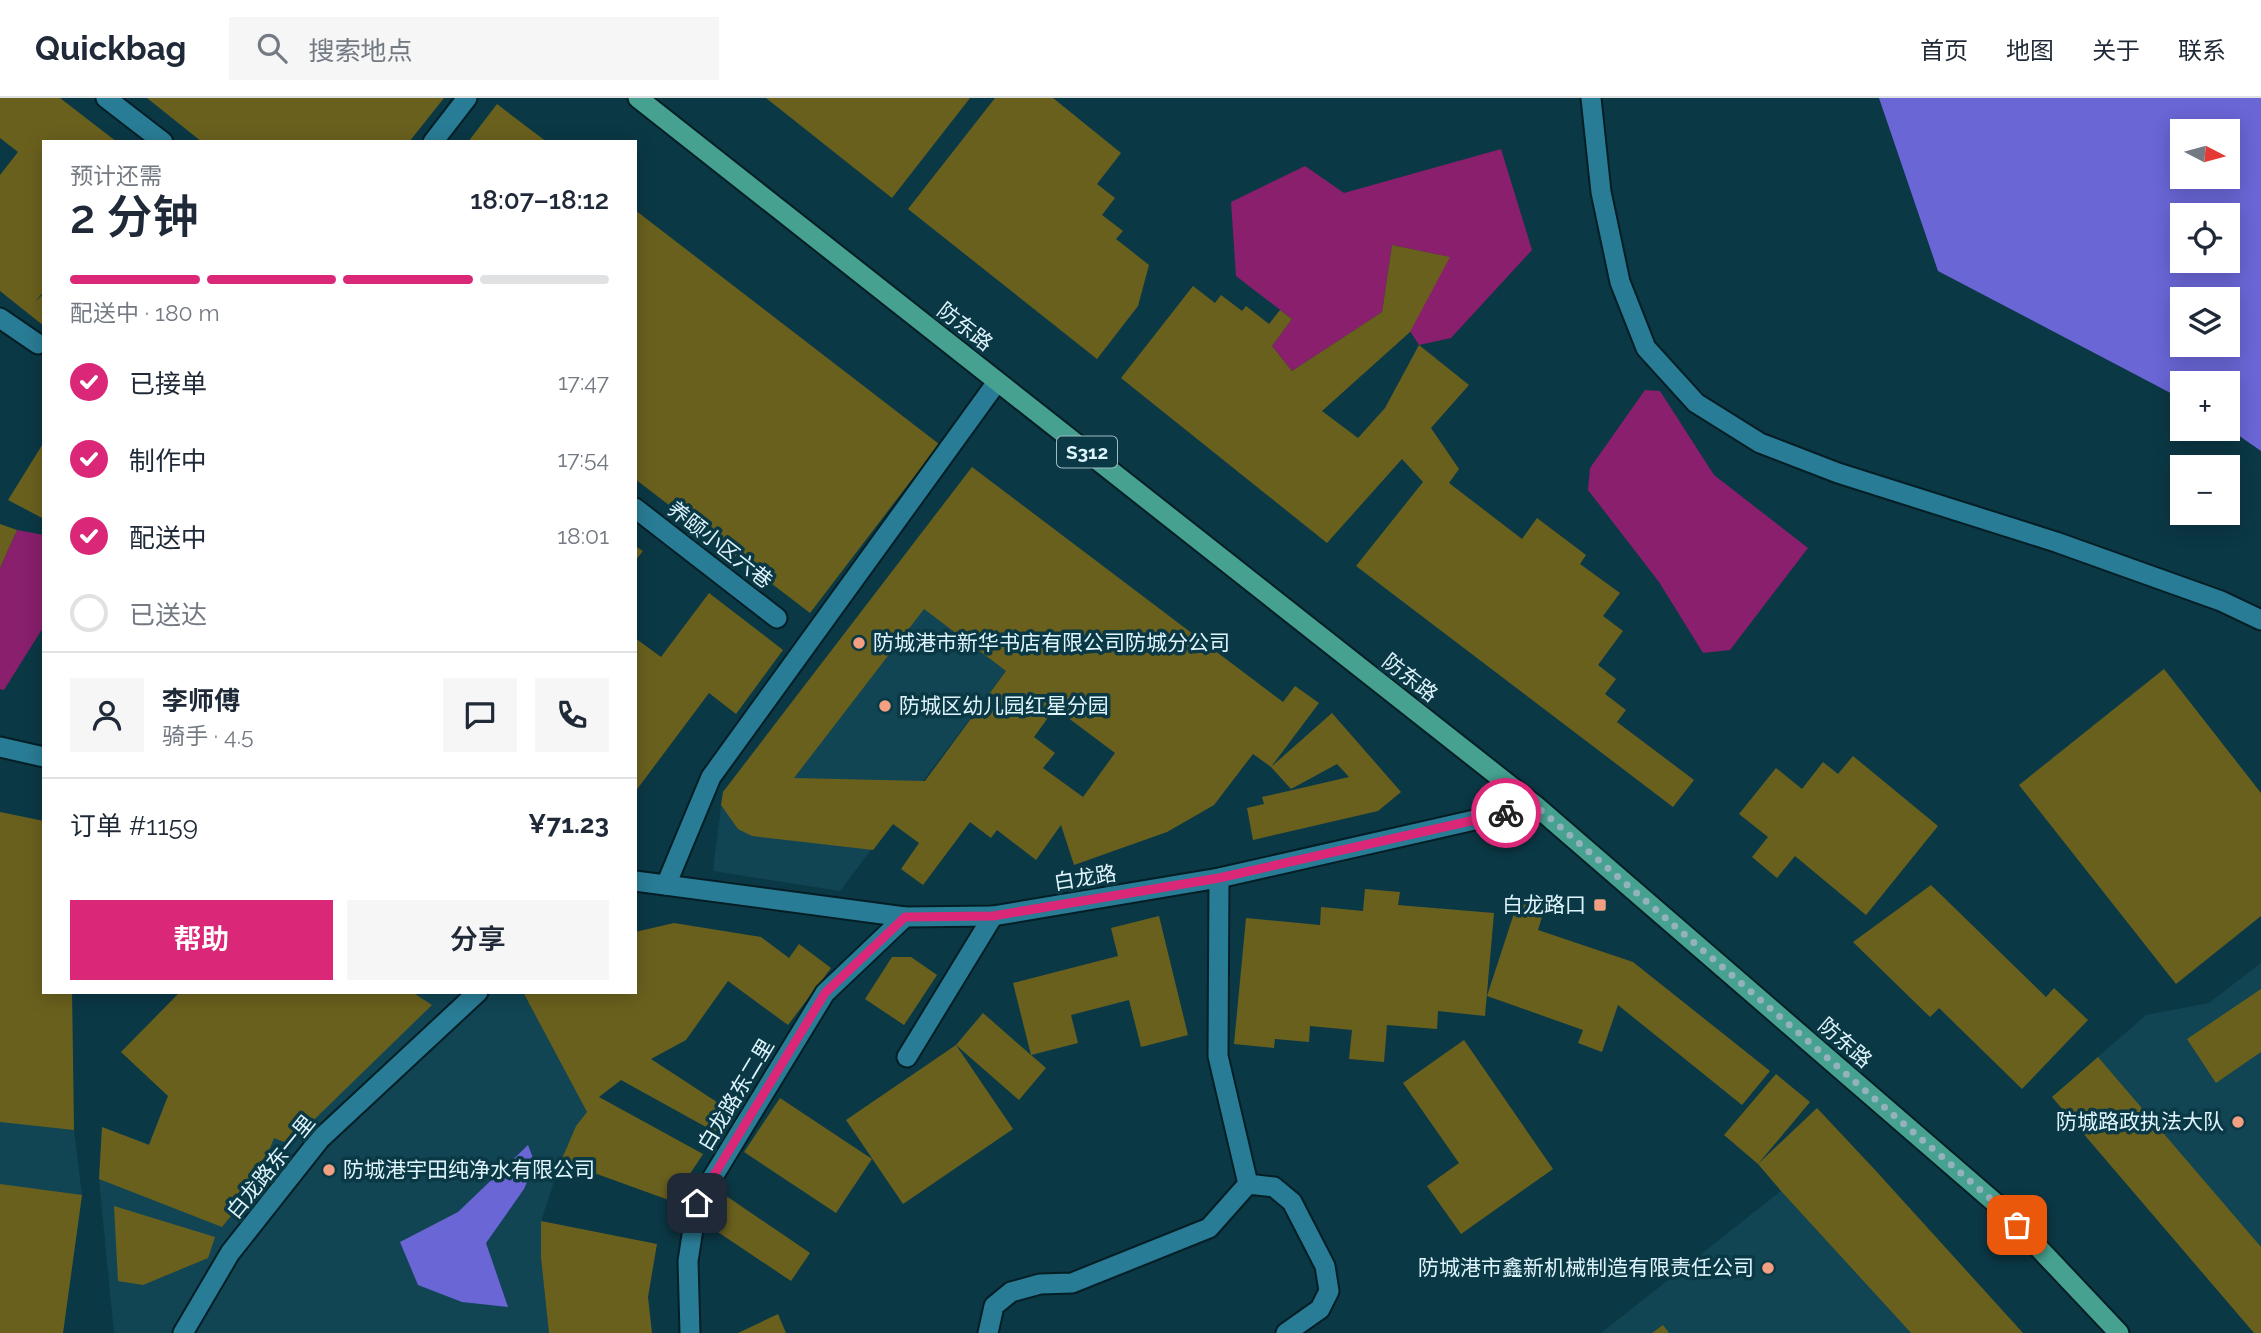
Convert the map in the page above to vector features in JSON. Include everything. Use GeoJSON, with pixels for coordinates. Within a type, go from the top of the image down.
{"type":"FeatureCollection","features":[{"type":"Feature","properties":{"kind":"main road","name":"防东路"},"geometry":{"type":"LineString","coordinates":[[638,98],[1536,806],[2000,1207],[2119,1333]]}},
{"type":"Feature","properties":{"kind":"street"},"geometry":{"type":"LineString","coordinates":[[106,98],[160,140]]}},
{"type":"Feature","properties":{"kind":"street"},"geometry":{"type":"LineString","coordinates":[[435,140],[467,98]]}},
{"type":"Feature","properties":{"kind":"street"},"geometry":{"type":"LineString","coordinates":[[1591,98],[1601,192],[1620,282],[1646,348],[1696,403],[1760,443],[1838,473],[2056,541],[2221,601],[2261,620]]}},
{"type":"Feature","properties":{"kind":"street"},"geometry":{"type":"LineString","coordinates":[[0,318],[37,344]]}},
{"type":"Feature","properties":{"kind":"street"},"geometry":{"type":"LineString","coordinates":[[666,885],[711,777],[998,382]]}},
{"type":"Feature","properties":{"kind":"street","name":"养颐小区六巷"},"geometry":{"type":"LineString","coordinates":[[637,510],[777,618]]}},
{"type":"Feature","properties":{"kind":"street"},"geometry":{"type":"LineString","coordinates":[[0,747],[42,757]]}},
{"type":"Feature","properties":{"kind":"street","name":"白龙路"},"geometry":{"type":"LineString","coordinates":[[637,881],[905,917],[993,916],[1219,878],[1536,806]]}},
{"type":"Feature","properties":{"kind":"street"},"geometry":{"type":"LineString","coordinates":[[1219,878],[1218,1056],[1248,1184]]}},
{"type":"Feature","properties":{"kind":"street"},"geometry":{"type":"LineString","coordinates":[[907,1057],[993,916]]}},
{"type":"Feature","properties":{"kind":"street","name":"白龙路东二里"},"geometry":{"type":"LineString","coordinates":[[690,1333],[688,1261],[697,1203],[825,993],[905,917]]}},
{"type":"Feature","properties":{"kind":"street","name":"白龙路东一里"},"geometry":{"type":"LineString","coordinates":[[183,1333],[230,1253],[320,1139],[476,994]]}},
{"type":"Feature","properties":{"kind":"street"},"geometry":{"type":"LineString","coordinates":[[988,1333],[994,1306],[1011,1292],[1040,1284],[1072,1283],[1209,1228],[1248,1184]]}},
{"type":"Feature","properties":{"kind":"street"},"geometry":{"type":"LineString","coordinates":[[1248,1184],[1274,1187],[1292,1202],[1325,1266],[1329,1291],[1320,1309],[1286,1333]]}},
{"type":"Feature","properties":{"kind":"shaded area"},"geometry":{"type":"Polygon","coordinates":[[[1879,98],[2261,98],[2261,451],[2240,436],[2240,371],[2170,371],[2170,393],[1938,271],[1879,98]]]}},
{"type":"Feature","properties":{"kind":"shaded area"},"geometry":{"type":"Polygon","coordinates":[[[1501,149],[1532,250],[1451,338],[1419,345],[1410,331],[1449,257],[1392,245],[1382,312],[1292,371],[1272,346],[1292,319],[1236,276],[1231,202],[1305,166],[1344,193],[1501,149]]]}},
{"type":"Feature","properties":{"kind":"shaded area"},"geometry":{"type":"Polygon","coordinates":[[[1645,390],[1660,391],[1714,475],[1808,548],[1730,650],[1703,653],[1659,582],[1588,490],[1590,468],[1645,390]]]}},
{"type":"Feature","properties":{"kind":"shaded area"},"geometry":{"type":"Polygon","coordinates":[[[17,530],[42,535],[42,629],[4,690],[0,689],[0,568],[17,530]]]}},
{"type":"Feature","properties":{"kind":"shaded area","name":"防城区幼儿园红星分园"},"geometry":{"type":"Polygon","coordinates":[[[887,581],[1006,671],[840,891],[713,871],[723,792],[887,581]]]}},
{"type":"Feature","properties":{"kind":"shaded area"},"geometry":{"type":"Polygon","coordinates":[[[0,812],[42,984],[42,994],[72,994],[74,1130],[82,1195],[63,1333],[0,1333],[0,812]]]}},
{"type":"Feature","properties":{"kind":"shaded area"},"geometry":{"type":"Polygon","coordinates":[[[2261,963],[2261,1333],[2052,1097],[2146,1015],[2209,1003],[2261,963]]]}},
{"type":"Feature","properties":{"kind":"shaded area","name":"防城港宇田纯净水有限公司"},"geometry":{"type":"Polygon","coordinates":[[[266,994],[524,994],[587,1112],[576,1126],[561,1161],[541,1221],[541,1258],[549,1333],[114,1333],[99,1179],[102,1127],[149,1144],[168,1096],[174,1099],[266,994]]]}},
{"type":"Feature","properties":{"kind":"shaded area"},"geometry":{"type":"Polygon","coordinates":[[[528,1145],[535,1163],[524,1189],[486,1243],[508,1307],[462,1302],[418,1285],[400,1242],[458,1212],[528,1145]]]}},
{"type":"Feature","properties":{"kind":"shaded area","name":"防城港市鑫新机械制造有限责任公司"},"geometry":{"type":"Polygon","coordinates":[[[1781,1191],[1911,1333],[1601,1333],[1781,1191]]]}},
{"type":"Feature","properties":{"kind":"building"},"geometry":{"type":"Polygon","coordinates":[[[0,98],[60,98],[114,140],[42,140],[42,293],[35,302],[42,295],[42,324],[0,291],[0,175],[18,152],[0,138],[0,98]]]}},
{"type":"Feature","properties":{"kind":"building"},"geometry":{"type":"Polygon","coordinates":[[[147,98],[444,98],[411,140],[200,140],[147,98]]]}},
{"type":"Feature","properties":{"kind":"building"},"geometry":{"type":"Polygon","coordinates":[[[766,98],[970,98],[892,198],[766,98]]]}},
{"type":"Feature","properties":{"kind":"building"},"geometry":{"type":"Polygon","coordinates":[[[995,98],[1053,98],[1121,153],[1097,184],[1115,198],[1102,215],[1123,231],[1116,239],[1149,265],[1138,306],[1097,359],[908,209],[995,98]]]}},
{"type":"Feature","properties":{"kind":"building"},"geometry":{"type":"Polygon","coordinates":[[[497,104],[544,140],[470,140],[497,104]]]}},
{"type":"Feature","properties":{"kind":"building"},"geometry":{"type":"Polygon","coordinates":[[[637,212],[939,444],[810,613],[637,481],[637,212]]]}},
{"type":"Feature","properties":{"kind":"building"},"geometry":{"type":"Polygon","coordinates":[[[1392,245],[1450,257],[1410,332],[1322,411],[1358,438],[1385,408],[1419,345],[1469,385],[1431,428],[1459,469],[1449,483],[1522,539],[1537,518],[1586,555],[1580,564],[1620,593],[1603,616],[1623,631],[1598,665],[1616,679],[1605,694],[1626,710],[1617,722],[1694,780],[1673,807],[1356,566],[1423,482],[1402,459],[1327,543],[1121,378],[1193,286],[1215,303],[1221,295],[1242,311],[1246,306],[1269,324],[1280,310],[1292,319],[1272,346],[1292,371],[1382,312],[1392,245]]]}},
{"type":"Feature","properties":{"kind":"building"},"geometry":{"type":"Polygon","coordinates":[[[42,445],[42,518],[8,500],[42,445]]]}},
{"type":"Feature","properties":{"kind":"building"},"geometry":{"type":"Polygon","coordinates":[[[972,467],[1283,702],[1295,686],[1319,703],[1271,767],[1253,754],[1214,805],[1167,832],[1074,865],[1061,825],[1036,860],[997,830],[991,838],[970,822],[923,885],[901,869],[919,843],[893,824],[873,850],[752,836],[738,829],[721,805],[723,792],[972,467]],[[924,609],[794,778],[925,781],[1006,671],[924,609]],[[1055,708],[1034,737],[1055,753],[1043,768],[1083,797],[1115,753],[1055,708]]]}},
{"type":"Feature","properties":{"kind":"building"},"geometry":{"type":"Polygon","coordinates":[[[0,524],[17,530],[0,568],[0,524]]]}},
{"type":"Feature","properties":{"kind":"building"},"geometry":{"type":"Polygon","coordinates":[[[637,547],[643,551],[637,558],[637,547]]]}},
{"type":"Feature","properties":{"kind":"building"},"geometry":{"type":"Polygon","coordinates":[[[709,593],[783,650],[736,714],[709,693],[637,789],[637,639],[661,657],[709,593]]]}},
{"type":"Feature","properties":{"kind":"building"},"geometry":{"type":"Polygon","coordinates":[[[2164,669],[2261,793],[2261,916],[2176,984],[2019,785],[2164,669]]]}},
{"type":"Feature","properties":{"kind":"building"},"geometry":{"type":"Polygon","coordinates":[[[1332,713],[1401,792],[1378,811],[1253,840],[1247,808],[1264,804],[1262,797],[1349,777],[1337,764],[1291,789],[1271,767],[1332,713]]]}},
{"type":"Feature","properties":{"kind":"building"},"geometry":{"type":"Polygon","coordinates":[[[1853,756],[1938,826],[1866,915],[1795,856],[1777,878],[1752,857],[1768,837],[1739,814],[1776,768],[1802,789],[1823,762],[1838,774],[1853,756]]]}},
{"type":"Feature","properties":{"kind":"building"},"geometry":{"type":"Polygon","coordinates":[[[0,812],[42,821],[42,994],[72,994],[74,1130],[0,1122],[0,812]]]}},
{"type":"Feature","properties":{"kind":"building"},"geometry":{"type":"Polygon","coordinates":[[[1931,885],[2046,997],[2054,988],[2088,1020],[2022,1089],[1939,1008],[1930,1017],[1853,942],[1931,885]]]}},
{"type":"Feature","properties":{"kind":"building"},"geometry":{"type":"Polygon","coordinates":[[[1365,889],[1400,892],[1398,905],[1494,913],[1485,1016],[1438,1011],[1437,1029],[1387,1025],[1384,1062],[1349,1059],[1352,1030],[1310,1026],[1309,1042],[1275,1039],[1274,1048],[1234,1044],[1246,918],[1320,925],[1321,907],[1363,911],[1365,889]]]}},
{"type":"Feature","properties":{"kind":"building"},"geometry":{"type":"Polygon","coordinates":[[[1520,895],[1546,904],[1538,930],[1633,962],[1770,1071],[1742,1105],[1618,1005],[1602,1052],[1578,1043],[1583,1030],[1487,996],[1520,895]]]}},
{"type":"Feature","properties":{"kind":"building"},"geometry":{"type":"Polygon","coordinates":[[[1159,916],[1188,1035],[1141,1047],[1129,1000],[1071,1015],[1078,1043],[1031,1055],[1013,983],[1118,956],[1111,928],[1159,916]]]}},
{"type":"Feature","properties":{"kind":"building"},"geometry":{"type":"Polygon","coordinates":[[[674,923],[761,937],[789,958],[799,944],[831,968],[788,1025],[728,981],[686,1040],[651,1059],[726,1108],[715,1132],[621,1080],[599,1097],[703,1154],[688,1177],[677,1203],[561,1161],[576,1126],[587,1112],[524,994],[637,994],[637,932],[674,923]]]}},
{"type":"Feature","properties":{"kind":"building"},"geometry":{"type":"Polygon","coordinates":[[[892,957],[911,957],[937,975],[904,1025],[865,999],[892,957]]]}},
{"type":"Feature","properties":{"kind":"building"},"geometry":{"type":"Polygon","coordinates":[[[2261,989],[2261,1052],[2216,1083],[2187,1039],[2261,989]]]}},
{"type":"Feature","properties":{"kind":"building"},"geometry":{"type":"Polygon","coordinates":[[[178,994],[415,994],[432,1005],[289,1144],[274,1138],[255,1186],[222,1227],[99,1179],[102,1127],[149,1145],[168,1096],[121,1052],[178,994]]]}},
{"type":"Feature","properties":{"kind":"building"},"geometry":{"type":"Polygon","coordinates":[[[983,1013],[1046,1068],[1019,1100],[956,1045],[983,1013]]]}},
{"type":"Feature","properties":{"kind":"building"},"geometry":{"type":"Polygon","coordinates":[[[1464,1040],[1553,1169],[1461,1234],[1427,1186],[1459,1163],[1403,1083],[1464,1040]]]}},
{"type":"Feature","properties":{"kind":"building"},"geometry":{"type":"Polygon","coordinates":[[[956,1045],[1013,1129],[903,1204],[846,1120],[956,1045]]]}},
{"type":"Feature","properties":{"kind":"building"},"geometry":{"type":"Polygon","coordinates":[[[2098,1057],[2261,1247],[2261,1333],[2254,1333],[2052,1097],[2098,1057]]]}},
{"type":"Feature","properties":{"kind":"building"},"geometry":{"type":"Polygon","coordinates":[[[1776,1074],[1810,1102],[1758,1164],[1724,1135],[1776,1074]]]}},
{"type":"Feature","properties":{"kind":"building"},"geometry":{"type":"Polygon","coordinates":[[[780,1098],[872,1159],[836,1213],[744,1152],[780,1098]]]}},
{"type":"Feature","properties":{"kind":"building"},"geometry":{"type":"Polygon","coordinates":[[[1817,1108],[2023,1333],[1911,1333],[1758,1164],[1817,1108]]]}},
{"type":"Feature","properties":{"kind":"building"},"geometry":{"type":"Polygon","coordinates":[[[0,1184],[82,1195],[63,1333],[0,1333],[0,1184]]]}},
{"type":"Feature","properties":{"kind":"building"},"geometry":{"type":"Polygon","coordinates":[[[719,1191],[810,1253],[791,1281],[700,1220],[719,1191]]]}},
{"type":"Feature","properties":{"kind":"building"},"geometry":{"type":"Polygon","coordinates":[[[114,1206],[215,1237],[208,1258],[143,1285],[118,1281],[114,1206]]]}},
{"type":"Feature","properties":{"kind":"building"},"geometry":{"type":"Polygon","coordinates":[[[541,1221],[657,1244],[648,1297],[652,1333],[549,1333],[541,1258],[541,1221]]]}},
{"type":"Feature","properties":{"kind":"building"},"geometry":{"type":"Polygon","coordinates":[[[778,1314],[786,1333],[738,1333],[778,1314]]]}},
{"type":"Feature","properties":{"kind":"building"},"geometry":{"type":"Polygon","coordinates":[[[1663,1325],[1669,1333],[1652,1333],[1663,1325]]]}},
{"type":"Feature","properties":{"kind":"way so far"},"geometry":{"type":"LineString","coordinates":[[1506,813],[1536,806],[2000,1207],[2017,1225]]}},
{"type":"Feature","properties":{"kind":"place","name":"防城港市新华书店有限公司防城分公司"},"geometry":{"type":"Point","coordinates":[859,643]}},
{"type":"Feature","properties":{"kind":"place","name":"防城区幼儿园红星分园"},"geometry":{"type":"Point","coordinates":[885,706]}},
{"type":"Feature","properties":{"kind":"place","name":"白龙路口"},"geometry":{"type":"Point","coordinates":[1600,905]}},
{"type":"Feature","properties":{"kind":"place","name":"防城路政执法大队"},"geometry":{"type":"Point","coordinates":[2238,1122]}},
{"type":"Feature","properties":{"kind":"place","name":"防城港宇田纯净水有限公司"},"geometry":{"type":"Point","coordinates":[329,1170]}},
{"type":"Feature","properties":{"kind":"place","name":"防城港市鑫新机械制造有限责任公司"},"geometry":{"type":"Point","coordinates":[1768,1268]}},
{"type":"Feature","properties":{"kind":"route"},"geometry":{"type":"LineString","coordinates":[[697,1203],[825,993],[905,917],[993,916],[1219,878],[1506,813]]}}]}
